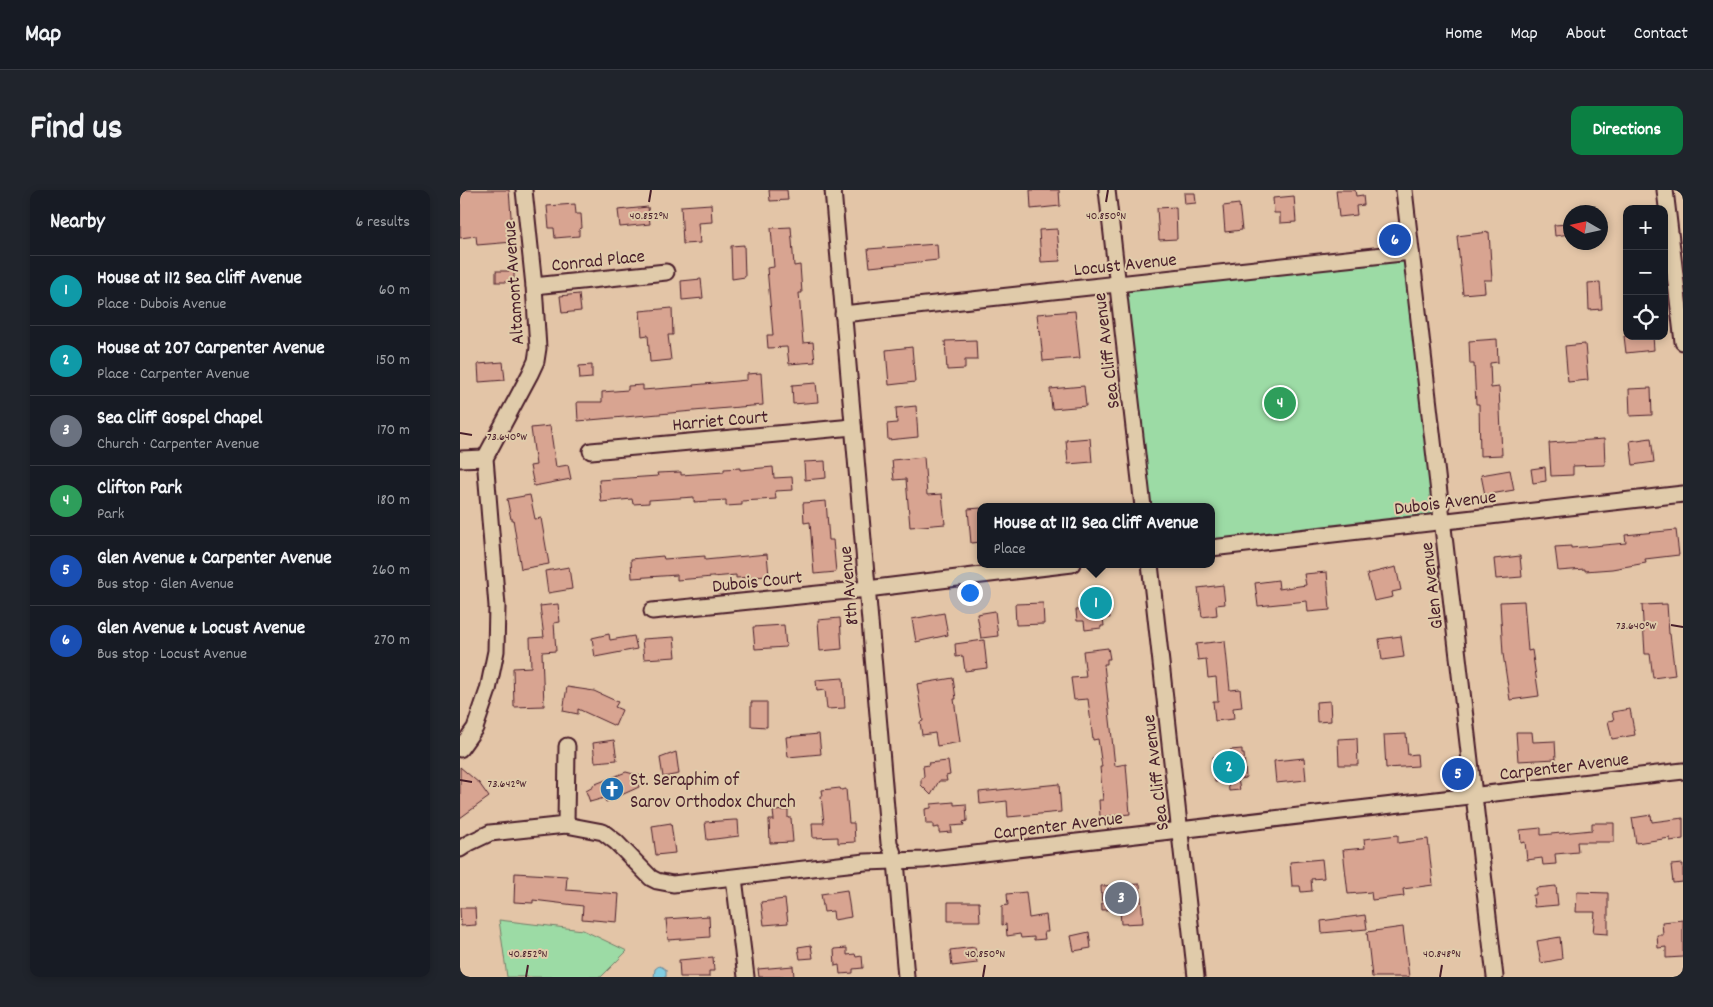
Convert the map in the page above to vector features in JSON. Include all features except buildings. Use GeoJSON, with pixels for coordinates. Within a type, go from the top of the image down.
{"type":"FeatureCollection","features":[{"type":"Feature","properties":{"kind":"street","name":"Altamont Avenue"},"geometry":{"type":"LineString","coordinates":[[485,458],[530,374],[536,361],[538,348],[524,190]]}},
{"type":"Feature","properties":{"kind":"street","name":"8th Avenue"},"geometry":{"type":"LineString","coordinates":[[833,190],[889,843],[896,861],[906,977]]}},
{"type":"Feature","properties":{"kind":"street","name":"Sea Cliff Avenue"},"geometry":{"type":"LineString","coordinates":[[1107,190],[1143,503]]}},
{"type":"Feature","properties":{"kind":"street","name":"Glen Avenue"},"geometry":{"type":"LineString","coordinates":[[1404,190],[1495,977]]}},
{"type":"Feature","properties":{"kind":"street"},"geometry":{"type":"LineString","coordinates":[[1665,190],[1683,342]]}},
{"type":"Feature","properties":{"kind":"street","name":"Locust Avenue"},"geometry":{"type":"LineString","coordinates":[[843,314],[1412,252]]}},
{"type":"Feature","properties":{"kind":"street","name":"Conrad Place"},"geometry":{"type":"LineString","coordinates":[[534,286],[666,272]]}},
{"type":"Feature","properties":{"kind":"street","name":"Harriet Court"},"geometry":{"type":"LineString","coordinates":[[591,451],[853,427]]}},
{"type":"Feature","properties":{"kind":"street"},"geometry":{"type":"LineString","coordinates":[[460,459],[485,458],[497,606],[494,659],[488,690],[475,728],[460,749]]}},
{"type":"Feature","properties":{"kind":"street","name":"Dubois Avenue"},"geometry":{"type":"LineString","coordinates":[[1215,548],[1683,494]]}},
{"type":"Feature","properties":{"kind":"street"},"geometry":{"type":"LineString","coordinates":[[867,589],[1039,568]]}},
{"type":"Feature","properties":{"kind":"street","name":"Sea Cliff Avenue"},"geometry":{"type":"LineString","coordinates":[[1150,568],[1196,977]]}},
{"type":"Feature","properties":{"kind":"street","name":"Dubois Court"},"geometry":{"type":"LineString","coordinates":[[652,611],[867,589]]}},
{"type":"Feature","properties":{"kind":"street"},"geometry":{"type":"LineString","coordinates":[[566,825],[568,746]]}},
{"type":"Feature","properties":{"kind":"street","name":"Carpenter Avenue"},"geometry":{"type":"LineString","coordinates":[[460,849],[490,833],[566,825],[604,832],[645,873],[657,881],[673,884],[865,862],[923,860],[1683,771]]}},
{"type":"Feature","properties":{"kind":"street"},"geometry":{"type":"LineString","coordinates":[[734,878],[746,977]]}},
{"type":"Feature","properties":{"kind":"green space"},"geometry":{"type":"Polygon","coordinates":[[[1411,252],[1443,521],[1215,548],[1215,503],[1143,503],[1117,284],[1411,252]]]}},
{"type":"Feature","properties":{"kind":"green space"},"geometry":{"type":"Polygon","coordinates":[[[499,920],[583,930],[627,951],[601,977],[507,977],[499,920]]]}},
{"type":"Feature","properties":{"kind":"water"},"geometry":{"type":"Polygon","coordinates":[[[659,966],[666,970],[666,977],[654,977],[655,969],[659,966]]]}},
{"type":"Feature","properties":{"kind":"place","name":"Glen Avenue & Locust Avenue"},"geometry":{"type":"Point","coordinates":[1395,240]}},
{"type":"Feature","properties":{"kind":"place","name":"Clifton Park"},"geometry":{"type":"Point","coordinates":[1280,403]}},
{"type":"Feature","properties":{"kind":"place","name":"House at 112 Sea Cliff Avenue"},"geometry":{"type":"Point","coordinates":[1096,603]}},
{"type":"Feature","properties":{"kind":"place","name":"House at 207 Carpenter Avenue"},"geometry":{"type":"Point","coordinates":[1229,767]}},
{"type":"Feature","properties":{"kind":"place","name":"Glen Avenue & Carpenter Avenue"},"geometry":{"type":"Point","coordinates":[1458,774]}},
{"type":"Feature","properties":{"kind":"place","name":"St. Seraphim of Sarov Orthodox Church"},"geometry":{"type":"Point","coordinates":[612,789]}},
{"type":"Feature","properties":{"kind":"place","name":"Sea Cliff Gospel Chapel"},"geometry":{"type":"Point","coordinates":[1121,898]}}]}
